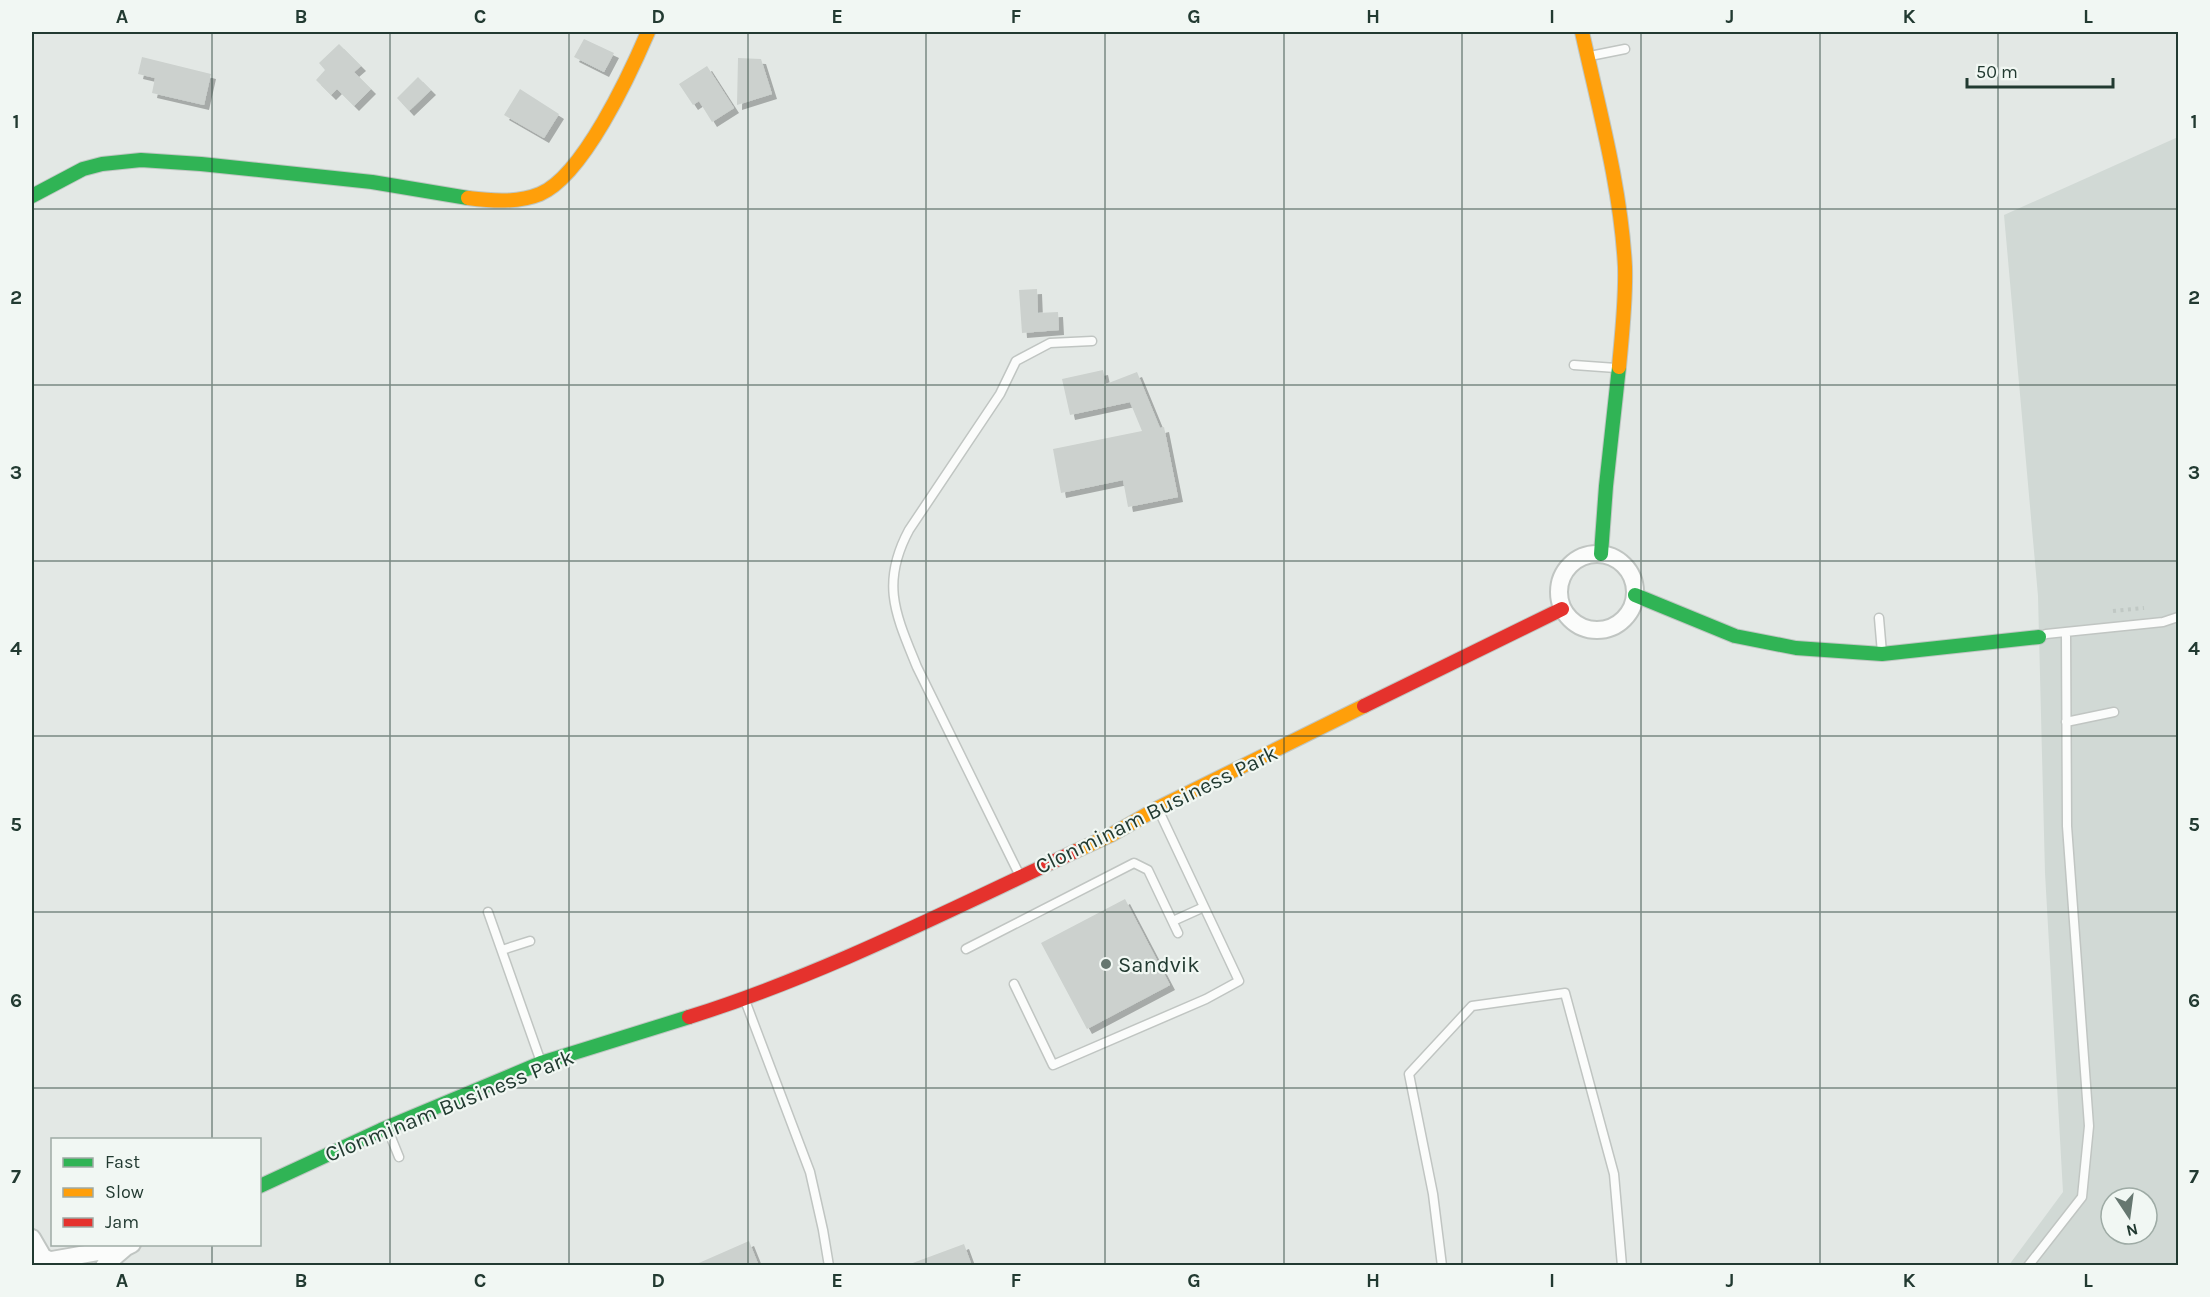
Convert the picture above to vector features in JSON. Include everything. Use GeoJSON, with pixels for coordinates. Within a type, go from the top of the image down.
{"type":"FeatureCollection","features":[{"type":"Feature","properties":{"kind":"street"},"geometry":{"type":"LineString","coordinates":[[32,196],[69,176],[99,164],[130,160],[190,163],[382,184],[490,201],[523,199],[542,194],[560,182],[595,134],[625,84],[648,32]]}},
{"type":"Feature","properties":{"kind":"street"},"geometry":{"type":"LineString","coordinates":[[1582,32],[1612,173],[1623,244],[1625,281],[1602,515],[1601,554]]}},
{"type":"Feature","properties":{"kind":"street"},"geometry":{"type":"LineString","coordinates":[[1601,554],[1613,558],[1630,573],[1635,595],[1632,607],[1616,626],[1604,630],[1591,630],[1569,619],[1562,609],[1559,586],[1562,575],[1579,558],[1601,554]]}},
{"type":"Feature","properties":{"kind":"street"},"geometry":{"type":"LineString","coordinates":[[1635,595],[1735,636],[1796,648],[1882,654],[2039,637]]}},
{"type":"Feature","properties":{"kind":"street","name":"Clonminam Business Park"},"geometry":{"type":"LineString","coordinates":[[261,1186],[387,1128],[541,1063],[744,1000],[862,951],[1112,834],[1158,808],[1562,609]]}},
{"type":"Feature","properties":{"kind":"street"},"geometry":{"type":"LineString","coordinates":[[32,1238],[46,1259],[129,1246]]}},
{"type":"Feature","properties":{"kind":"street"},"geometry":{"type":"LineString","coordinates":[[104,1266],[129,1246]]}},
{"type":"Feature","properties":{"kind":"lane"},"geometry":{"type":"LineString","coordinates":[[1587,56],[1625,49]]}},
{"type":"Feature","properties":{"kind":"lane"},"geometry":{"type":"LineString","coordinates":[[1020,876],[917,667],[906,640],[892,591],[894,567],[900,547],[909,530],[1000,394],[1016,362],[1050,343],[1092,341]]}},
{"type":"Feature","properties":{"kind":"lane"},"geometry":{"type":"LineString","coordinates":[[1574,365],[1618,368]]}},
{"type":"Feature","properties":{"kind":"lane"},"geometry":{"type":"LineString","coordinates":[[2039,637],[2046,634],[2163,622],[2178,617]]}},
{"type":"Feature","properties":{"kind":"lane"},"geometry":{"type":"LineString","coordinates":[[1879,618],[1882,654]]}},
{"type":"Feature","properties":{"kind":"lane"},"geometry":{"type":"LineString","coordinates":[[2028,1266],[2082,1197],[2089,1126],[2067,826],[2066,633]]}},
{"type":"Feature","properties":{"kind":"lane"},"geometry":{"type":"LineString","coordinates":[[2066,722],[2114,712]]}},
{"type":"Feature","properties":{"kind":"lane"},"geometry":{"type":"LineString","coordinates":[[1014,984],[1053,1065],[1206,999],[1239,981],[1158,808]]}},
{"type":"Feature","properties":{"kind":"lane"},"geometry":{"type":"LineString","coordinates":[[966,949],[1134,863],[1148,870],[1178,933]]}},
{"type":"Feature","properties":{"kind":"lane"},"geometry":{"type":"LineString","coordinates":[[1173,921],[1204,907]]}},
{"type":"Feature","properties":{"kind":"lane"},"geometry":{"type":"LineString","coordinates":[[489,912],[541,1063]]}},
{"type":"Feature","properties":{"kind":"lane"},"geometry":{"type":"LineString","coordinates":[[502,950],[530,940]]}},
{"type":"Feature","properties":{"kind":"lane"},"geometry":{"type":"LineString","coordinates":[[1442,1266],[1433,1194],[1409,1074],[1472,1006],[1565,993],[1614,1174],[1622,1266]]}},
{"type":"Feature","properties":{"kind":"lane"},"geometry":{"type":"LineString","coordinates":[[744,1000],[810,1172],[829,1266]]}},
{"type":"Feature","properties":{"kind":"lane"},"geometry":{"type":"LineString","coordinates":[[387,1128],[399,1157]]}},
{"type":"Feature","properties":{"kind":"shaded area"},"geometry":{"type":"Polygon","coordinates":[[[2178,137],[2178,1265],[2009,1265],[2063,1192],[2045,873],[2038,596],[2004,215],[2178,137]]]}},
{"type":"Feature","properties":{"kind":"building"},"geometry":{"type":"Polygon","coordinates":[[[584,39],[614,53],[604,72],[574,57],[584,39]]]}},
{"type":"Feature","properties":{"kind":"building"},"geometry":{"type":"Polygon","coordinates":[[[339,44],[361,66],[354,72],[371,89],[354,106],[337,89],[331,95],[316,80],[325,70],[319,63],[339,44]]]}},
{"type":"Feature","properties":{"kind":"building"},"geometry":{"type":"Polygon","coordinates":[[[142,57],[211,74],[204,105],[152,93],[155,78],[138,74],[142,57]]]}},
{"type":"Feature","properties":{"kind":"building"},"geometry":{"type":"Polygon","coordinates":[[[738,58],[761,59],[772,94],[737,105],[738,58]]]}},
{"type":"Feature","properties":{"kind":"building"},"geometry":{"type":"Polygon","coordinates":[[[707,66],[734,108],[712,122],[699,101],[693,105],[679,84],[707,66]]]}},
{"type":"Feature","properties":{"kind":"building"},"geometry":{"type":"Polygon","coordinates":[[[418,77],[431,90],[409,111],[397,98],[418,77]]]}},
{"type":"Feature","properties":{"kind":"building"},"geometry":{"type":"Polygon","coordinates":[[[520,89],[559,114],[544,138],[504,115],[520,89]]]}},
{"type":"Feature","properties":{"kind":"building"},"geometry":{"type":"Polygon","coordinates":[[[1037,289],[1038,313],[1058,312],[1059,330],[1022,333],[1019,290],[1037,289]]]}},
{"type":"Feature","properties":{"kind":"building"},"geometry":{"type":"Polygon","coordinates":[[[1103,370],[1106,384],[1137,372],[1160,428],[1164,427],[1178,497],[1128,507],[1123,480],[1061,493],[1053,449],[1142,431],[1130,402],[1070,415],[1062,379],[1103,370]]]}},
{"type":"Feature","properties":{"kind":"building","name":"Sandvik"},"geometry":{"type":"Polygon","coordinates":[[[1125,899],[1170,985],[1087,1029],[1041,943],[1125,899]]]}},
{"type":"Feature","properties":{"kind":"building"},"geometry":{"type":"Polygon","coordinates":[[[749,1241],[759,1266],[692,1266],[749,1241]]]}},
{"type":"Feature","properties":{"kind":"building"},"geometry":{"type":"Polygon","coordinates":[[[964,1244],[972,1266],[910,1266],[910,1264],[964,1244]]]}},
{"type":"Feature","properties":{"kind":"traffic: fast"},"geometry":{"type":"LineString","coordinates":[[32,196],[83,169],[102,164],[141,160],[372,182],[468,198]]}},
{"type":"Feature","properties":{"kind":"traffic: fast"},"geometry":{"type":"LineString","coordinates":[[1601,554],[1619,367]]}},
{"type":"Feature","properties":{"kind":"traffic: fast"},"geometry":{"type":"LineString","coordinates":[[1635,595],[1735,636],[1796,648],[1882,654],[2039,637]]}},
{"type":"Feature","properties":{"kind":"traffic: fast"},"geometry":{"type":"LineString","coordinates":[[261,1186],[381,1130],[541,1063],[689,1017]]}},
{"type":"Feature","properties":{"kind":"traffic: slow"},"geometry":{"type":"LineString","coordinates":[[468,198],[523,199],[540,194],[556,184],[588,146],[603,122],[648,32]]}},
{"type":"Feature","properties":{"kind":"traffic: slow"},"geometry":{"type":"LineString","coordinates":[[1582,32],[1608,149],[1623,237],[1625,292],[1619,367]]}},
{"type":"Feature","properties":{"kind":"traffic: slow"},"geometry":{"type":"LineString","coordinates":[[1076,851],[1364,706]]}},
{"type":"Feature","properties":{"kind":"traffic: jam"},"geometry":{"type":"LineString","coordinates":[[1364,706],[1562,609]]}},
{"type":"Feature","properties":{"kind":"traffic: jam"},"geometry":{"type":"LineString","coordinates":[[689,1017],[837,962],[1076,851]]}},
{"type":"Feature","properties":{"kind":"place","name":"Sandvik"},"geometry":{"type":"Point","coordinates":[1106,964]}}]}
